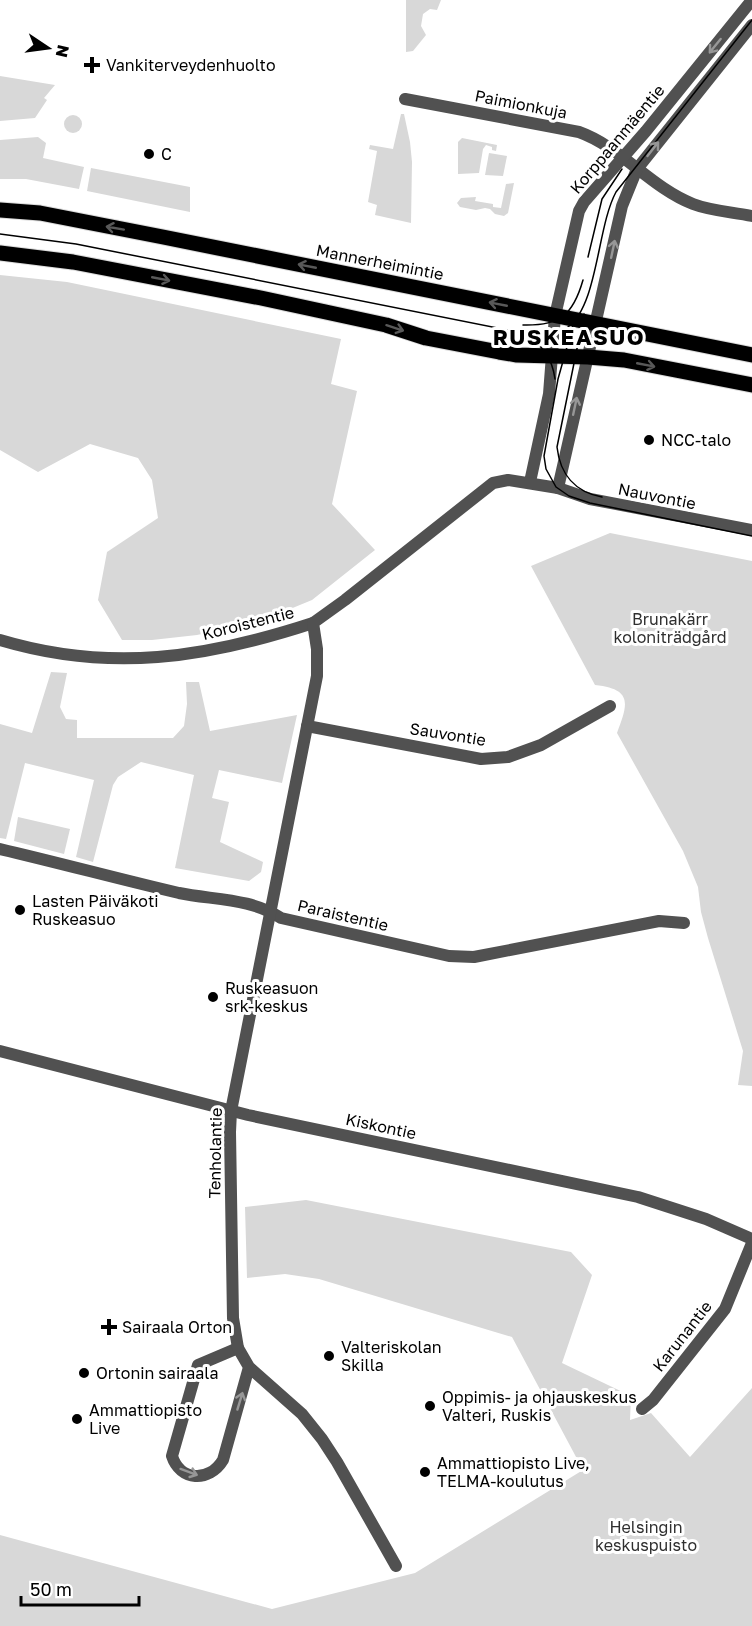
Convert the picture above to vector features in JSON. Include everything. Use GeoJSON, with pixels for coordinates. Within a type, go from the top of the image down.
{"type":"FeatureCollection","features":[{"type":"Feature","properties":{"kind":"main road","name":"Mannerheimintie"},"geometry":{"type":"LineString","coordinates":[[0,210],[40,213],[752,355]]}},
{"type":"Feature","properties":{"kind":"main road"},"geometry":{"type":"LineString","coordinates":[[0,252],[73,262],[261,298],[386,325],[426,338],[499,352],[624,360],[752,385]]}},
{"type":"Feature","properties":{"kind":"street","name":"Korppaanmäentie"},"geometry":{"type":"LineString","coordinates":[[553,357],[555,316],[579,211],[584,202],[623,158],[752,0]]}},
{"type":"Feature","properties":{"kind":"street","name":"Korppaanmäentie"},"geometry":{"type":"LineString","coordinates":[[588,357],[622,206],[637,169],[752,25]]}},
{"type":"Feature","properties":{"kind":"street","name":"Paimionkuja"},"geometry":{"type":"LineString","coordinates":[[405,99],[579,132],[594,138],[637,169],[692,203],[752,216]]}},
{"type":"Feature","properties":{"kind":"street"},"geometry":{"type":"LineString","coordinates":[[530,482],[549,394],[553,357]]}},
{"type":"Feature","properties":{"kind":"street"},"geometry":{"type":"LineString","coordinates":[[558,488],[581,379],[588,357]]}},
{"type":"Feature","properties":{"kind":"street","name":"Koroistentie"},"geometry":{"type":"LineString","coordinates":[[0,640],[52,653],[129,660],[225,648],[273,636],[313,623],[493,483],[508,480],[558,488]]}},
{"type":"Feature","properties":{"kind":"street","name":"Nauvontie"},"geometry":{"type":"LineString","coordinates":[[558,488],[590,499],[752,530]]}},
{"type":"Feature","properties":{"kind":"street","name":"Tenholantie"},"geometry":{"type":"LineString","coordinates":[[313,623],[317,649],[317,676],[231,1111],[233,1317],[238,1348],[249,1366],[302,1414],[322,1439],[338,1462],[396,1566]]}},
{"type":"Feature","properties":{"kind":"street","name":"Sauvontie"},"geometry":{"type":"LineString","coordinates":[[307,726],[481,759],[508,757],[541,745],[610,706]]}},
{"type":"Feature","properties":{"kind":"street","name":"Paraistentie"},"geometry":{"type":"LineString","coordinates":[[0,849],[181,893],[242,902],[271,911],[281,918],[462,957],[474,957],[659,921],[684,923]]}},
{"type":"Feature","properties":{"kind":"street","name":"Kiskontie"},"geometry":{"type":"LineString","coordinates":[[0,1051],[231,1111],[638,1197],[706,1219],[752,1241]]}},
{"type":"Feature","properties":{"kind":"street","name":"Karunantie"},"geometry":{"type":"LineString","coordinates":[[642,1409],[653,1400],[725,1309],[752,1241]]}},
{"type":"Feature","properties":{"kind":"street"},"geometry":{"type":"LineString","coordinates":[[238,1348],[198,1365],[172,1455],[175,1464],[182,1471],[197,1476],[206,1476],[213,1473],[223,1460],[249,1366]]}},
{"type":"Feature","properties":{"kind":"green space"},"geometry":{"type":"Polygon","coordinates":[[[406,0],[441,0],[437,10],[430,9],[423,14],[421,26],[426,35],[413,51],[406,52],[406,0]]]}},
{"type":"Feature","properties":{"kind":"green space"},"geometry":{"type":"Polygon","coordinates":[[[0,76],[55,85],[44,98],[47,100],[35,118],[0,121],[0,76]]]}},
{"type":"Feature","properties":{"kind":"green space"},"geometry":{"type":"Polygon","coordinates":[[[401,114],[404,114],[412,162],[411,223],[375,215],[377,205],[368,202],[377,151],[369,149],[370,145],[393,149],[401,114]]]}},
{"type":"Feature","properties":{"kind":"green space"},"geometry":{"type":"Polygon","coordinates":[[[69,115],[77,115],[82,120],[80,131],[69,133],[64,128],[64,120],[69,115]]]}},
{"type":"Feature","properties":{"kind":"green space"},"geometry":{"type":"Polygon","coordinates":[[[38,137],[46,143],[43,158],[84,167],[79,189],[26,179],[0,179],[0,140],[38,137]]]}},
{"type":"Feature","properties":{"kind":"green space"},"geometry":{"type":"Polygon","coordinates":[[[462,138],[497,145],[496,151],[486,145],[483,149],[479,173],[458,174],[458,142],[462,138]]]}},
{"type":"Feature","properties":{"kind":"green space"},"geometry":{"type":"Polygon","coordinates":[[[489,153],[507,156],[503,176],[485,175],[489,153]]]}},
{"type":"Feature","properties":{"kind":"green space"},"geometry":{"type":"Polygon","coordinates":[[[91,168],[190,187],[190,212],[87,191],[91,168]]]}},
{"type":"Feature","properties":{"kind":"green space"},"geometry":{"type":"Polygon","coordinates":[[[514,183],[508,213],[504,216],[495,214],[490,209],[476,210],[460,207],[457,203],[461,198],[476,197],[475,201],[501,208],[506,184],[514,183]]]}},
{"type":"Feature","properties":{"kind":"green space"},"geometry":{"type":"Polygon","coordinates":[[[0,275],[67,282],[341,339],[331,384],[357,391],[332,504],[375,550],[312,600],[261,621],[197,635],[152,640],[122,640],[98,600],[107,552],[158,518],[152,480],[138,458],[90,444],[38,472],[0,450],[0,275]]]}},
{"type":"Feature","properties":{"kind":"green space","name":"Brunakärr koloniträdgård"},"geometry":{"type":"Polygon","coordinates":[[[610,533],[752,561],[752,1086],[738,1085],[743,1051],[708,938],[701,912],[698,887],[683,851],[617,733],[624,714],[622,694],[607,687],[595,685],[531,566],[610,533]]]}},
{"type":"Feature","properties":{"kind":"green space"},"geometry":{"type":"Polygon","coordinates":[[[51,672],[67,673],[60,707],[66,719],[77,720],[77,738],[173,738],[184,726],[187,704],[186,682],[199,682],[210,731],[297,715],[282,783],[219,770],[212,798],[229,802],[220,842],[263,862],[261,872],[249,881],[175,868],[194,775],[141,762],[118,777],[113,785],[93,862],[76,857],[94,780],[25,763],[6,839],[0,838],[0,724],[32,733],[51,672]]]}},
{"type":"Feature","properties":{"kind":"green space"},"geometry":{"type":"Polygon","coordinates":[[[18,817],[70,829],[64,854],[14,841],[18,817]]]}},
{"type":"Feature","properties":{"kind":"green space","name":"Helsingin keskuspuisto"},"geometry":{"type":"Polygon","coordinates":[[[306,1200],[571,1252],[592,1275],[562,1363],[631,1396],[630,1420],[651,1413],[690,1457],[752,1388],[752,1626],[0,1626],[0,1535],[272,1609],[415,1573],[583,1470],[512,1337],[319,1279],[285,1274],[247,1278],[245,1207],[306,1200]]]}},
{"type":"Feature","properties":{"kind":"tram line"},"geometry":{"type":"LineString","coordinates":[[0,234],[76,244],[528,334],[554,333],[568,327],[578,316],[585,302],[616,192],[752,20]]}},
{"type":"Feature","properties":{"kind":"tram line"},"geometry":{"type":"LineString","coordinates":[[588,257],[602,199],[622,169]]}},
{"type":"Feature","properties":{"kind":"tram line"},"geometry":{"type":"LineString","coordinates":[[523,325],[547,323],[563,316],[575,302],[583,280]]}},
{"type":"Feature","properties":{"kind":"tram line"},"geometry":{"type":"LineString","coordinates":[[584,314],[557,447],[562,466],[570,480],[584,491],[602,497]]}},
{"type":"Feature","properties":{"kind":"tram line"},"geometry":{"type":"LineString","coordinates":[[574,322],[558,379],[544,456],[546,469],[556,487],[569,496],[590,503],[752,536]]}},
{"type":"Feature","properties":{"kind":"tram line"},"geometry":{"type":"LineString","coordinates":[[523,335],[541,347],[549,358],[555,379]]}},
{"type":"Feature","properties":{"kind":"place","name":"Vankiterveydenhuolto"},"geometry":{"type":"Point","coordinates":[92,65]}},
{"type":"Feature","properties":{"kind":"place","name":"C"},"geometry":{"type":"Point","coordinates":[149,154]}},
{"type":"Feature","properties":{"kind":"place","name":"NCC-talo"},"geometry":{"type":"Point","coordinates":[649,440]}},
{"type":"Feature","properties":{"kind":"place","name":"Lasten Päiväkoti Ruskeasuo"},"geometry":{"type":"Point","coordinates":[20,910]}},
{"type":"Feature","properties":{"kind":"place","name":"Ruskeasuon srk-keskus"},"geometry":{"type":"Point","coordinates":[213,997]}},
{"type":"Feature","properties":{"kind":"place","name":"Sairaala Orton"},"geometry":{"type":"Point","coordinates":[109,1327]}},
{"type":"Feature","properties":{"kind":"place","name":"Valteriskolan Skilla"},"geometry":{"type":"Point","coordinates":[329,1356]}},
{"type":"Feature","properties":{"kind":"place","name":"Ortonin sairaala"},"geometry":{"type":"Point","coordinates":[84,1373]}},
{"type":"Feature","properties":{"kind":"place","name":"Oppimis- ja ohjauskeskus Valteri, Ruskis"},"geometry":{"type":"Point","coordinates":[430,1406]}},
{"type":"Feature","properties":{"kind":"place","name":"Ammattiopisto Live"},"geometry":{"type":"Point","coordinates":[77,1419]}},
{"type":"Feature","properties":{"kind":"place","name":"Ammattiopisto Live, TELMA-koulutus"},"geometry":{"type":"Point","coordinates":[425,1472]}},
{"type":"Feature","properties":{"kind":"district","name":"RUSKEASUO"},"geometry":{"type":"Point","coordinates":[569,337]}}]}
